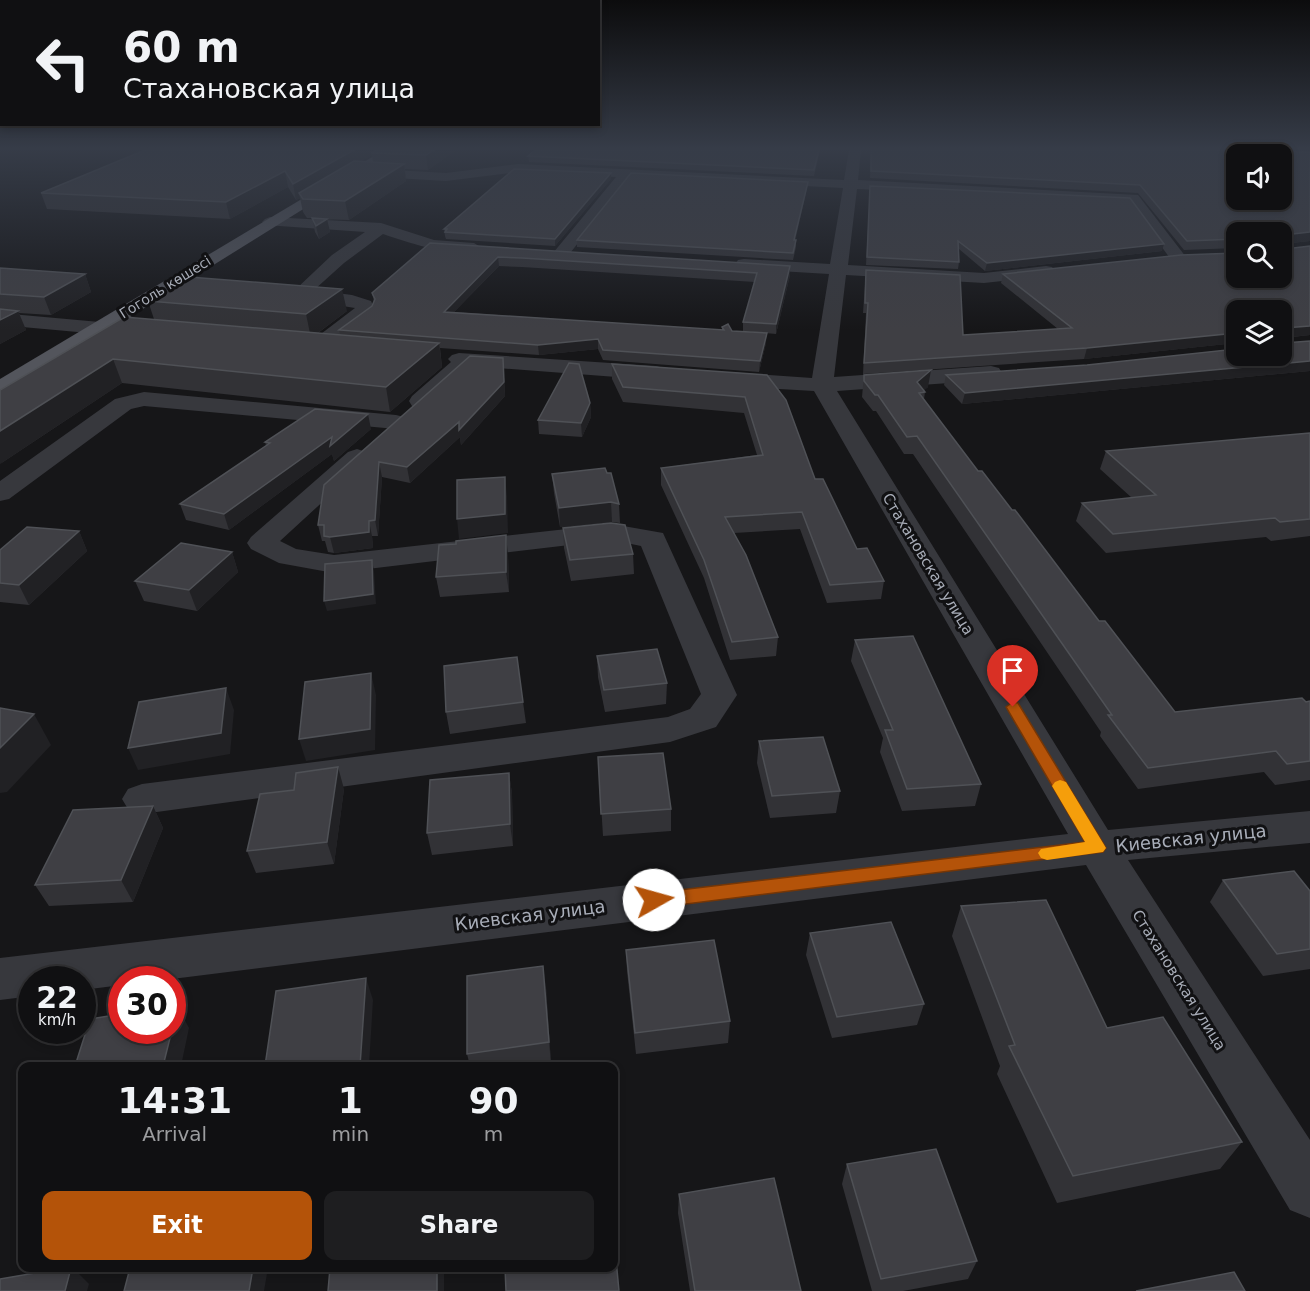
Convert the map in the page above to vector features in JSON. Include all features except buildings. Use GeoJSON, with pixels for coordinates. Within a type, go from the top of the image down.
{"type":"FeatureCollection","features":[{"type":"Feature","properties":{"kind":"main road","name":"Гоголь көшесі"},"geometry":{"type":"LineString","coordinates":[[0,388],[290,210]]}},
{"type":"Feature","properties":{"kind":"street"},"geometry":{"type":"LineString","coordinates":[[584,254],[555,253],[593,210]]}},
{"type":"Feature","properties":{"kind":"street"},"geometry":{"type":"LineString","coordinates":[[822,385],[846,210]]}},
{"type":"Feature","properties":{"kind":"street"},"geometry":{"type":"LineString","coordinates":[[1142,210],[1178,257]]}},
{"type":"Feature","properties":{"kind":"street"},"geometry":{"type":"LineString","coordinates":[[270,222],[381,228],[432,245],[491,249]]}},
{"type":"Feature","properties":{"kind":"street"},"geometry":{"type":"LineString","coordinates":[[316,347],[365,310],[364,305],[352,301],[306,296],[304,289],[338,259],[381,228]]}},
{"type":"Feature","properties":{"kind":"street"},"geometry":{"type":"LineString","coordinates":[[1155,259],[1201,256]]}},
{"type":"Feature","properties":{"kind":"street"},"geometry":{"type":"LineString","coordinates":[[722,263],[984,278],[1064,269]]}},
{"type":"Feature","properties":{"kind":"street"},"geometry":{"type":"LineString","coordinates":[[0,320],[155,333]]}},
{"type":"Feature","properties":{"kind":"street"},"geometry":{"type":"LineString","coordinates":[[293,345],[351,350]]}},
{"type":"Feature","properties":{"kind":"street"},"geometry":{"type":"LineString","coordinates":[[142,799],[670,729],[703,718],[719,695],[653,539],[612,532],[334,564],[289,557],[261,543],[396,422],[454,359],[680,375]]}},
{"type":"Feature","properties":{"kind":"street"},"geometry":{"type":"LineString","coordinates":[[703,377],[822,385],[1013,372]]}},
{"type":"Feature","properties":{"kind":"street","name":"Стахановская улица"},"geometry":{"type":"LineString","coordinates":[[822,385],[1097,848],[1310,1190]]}},
{"type":"Feature","properties":{"kind":"street"},"geometry":{"type":"LineString","coordinates":[[0,494],[123,404],[144,399],[396,422]]}},
{"type":"Feature","properties":{"kind":"street","name":"Киевская улица"},"geometry":{"type":"LineString","coordinates":[[0,979],[1097,848],[1310,827]]}},
{"type":"Feature","properties":{"kind":"slow traffic"},"geometry":{"type":"LineString","coordinates":[[1047,853],[1097,848],[1060,786]]}},
{"type":"Feature","properties":{"kind":"route"},"geometry":{"type":"LineString","coordinates":[[654,900],[1097,848],[1013,707]]}}]}
